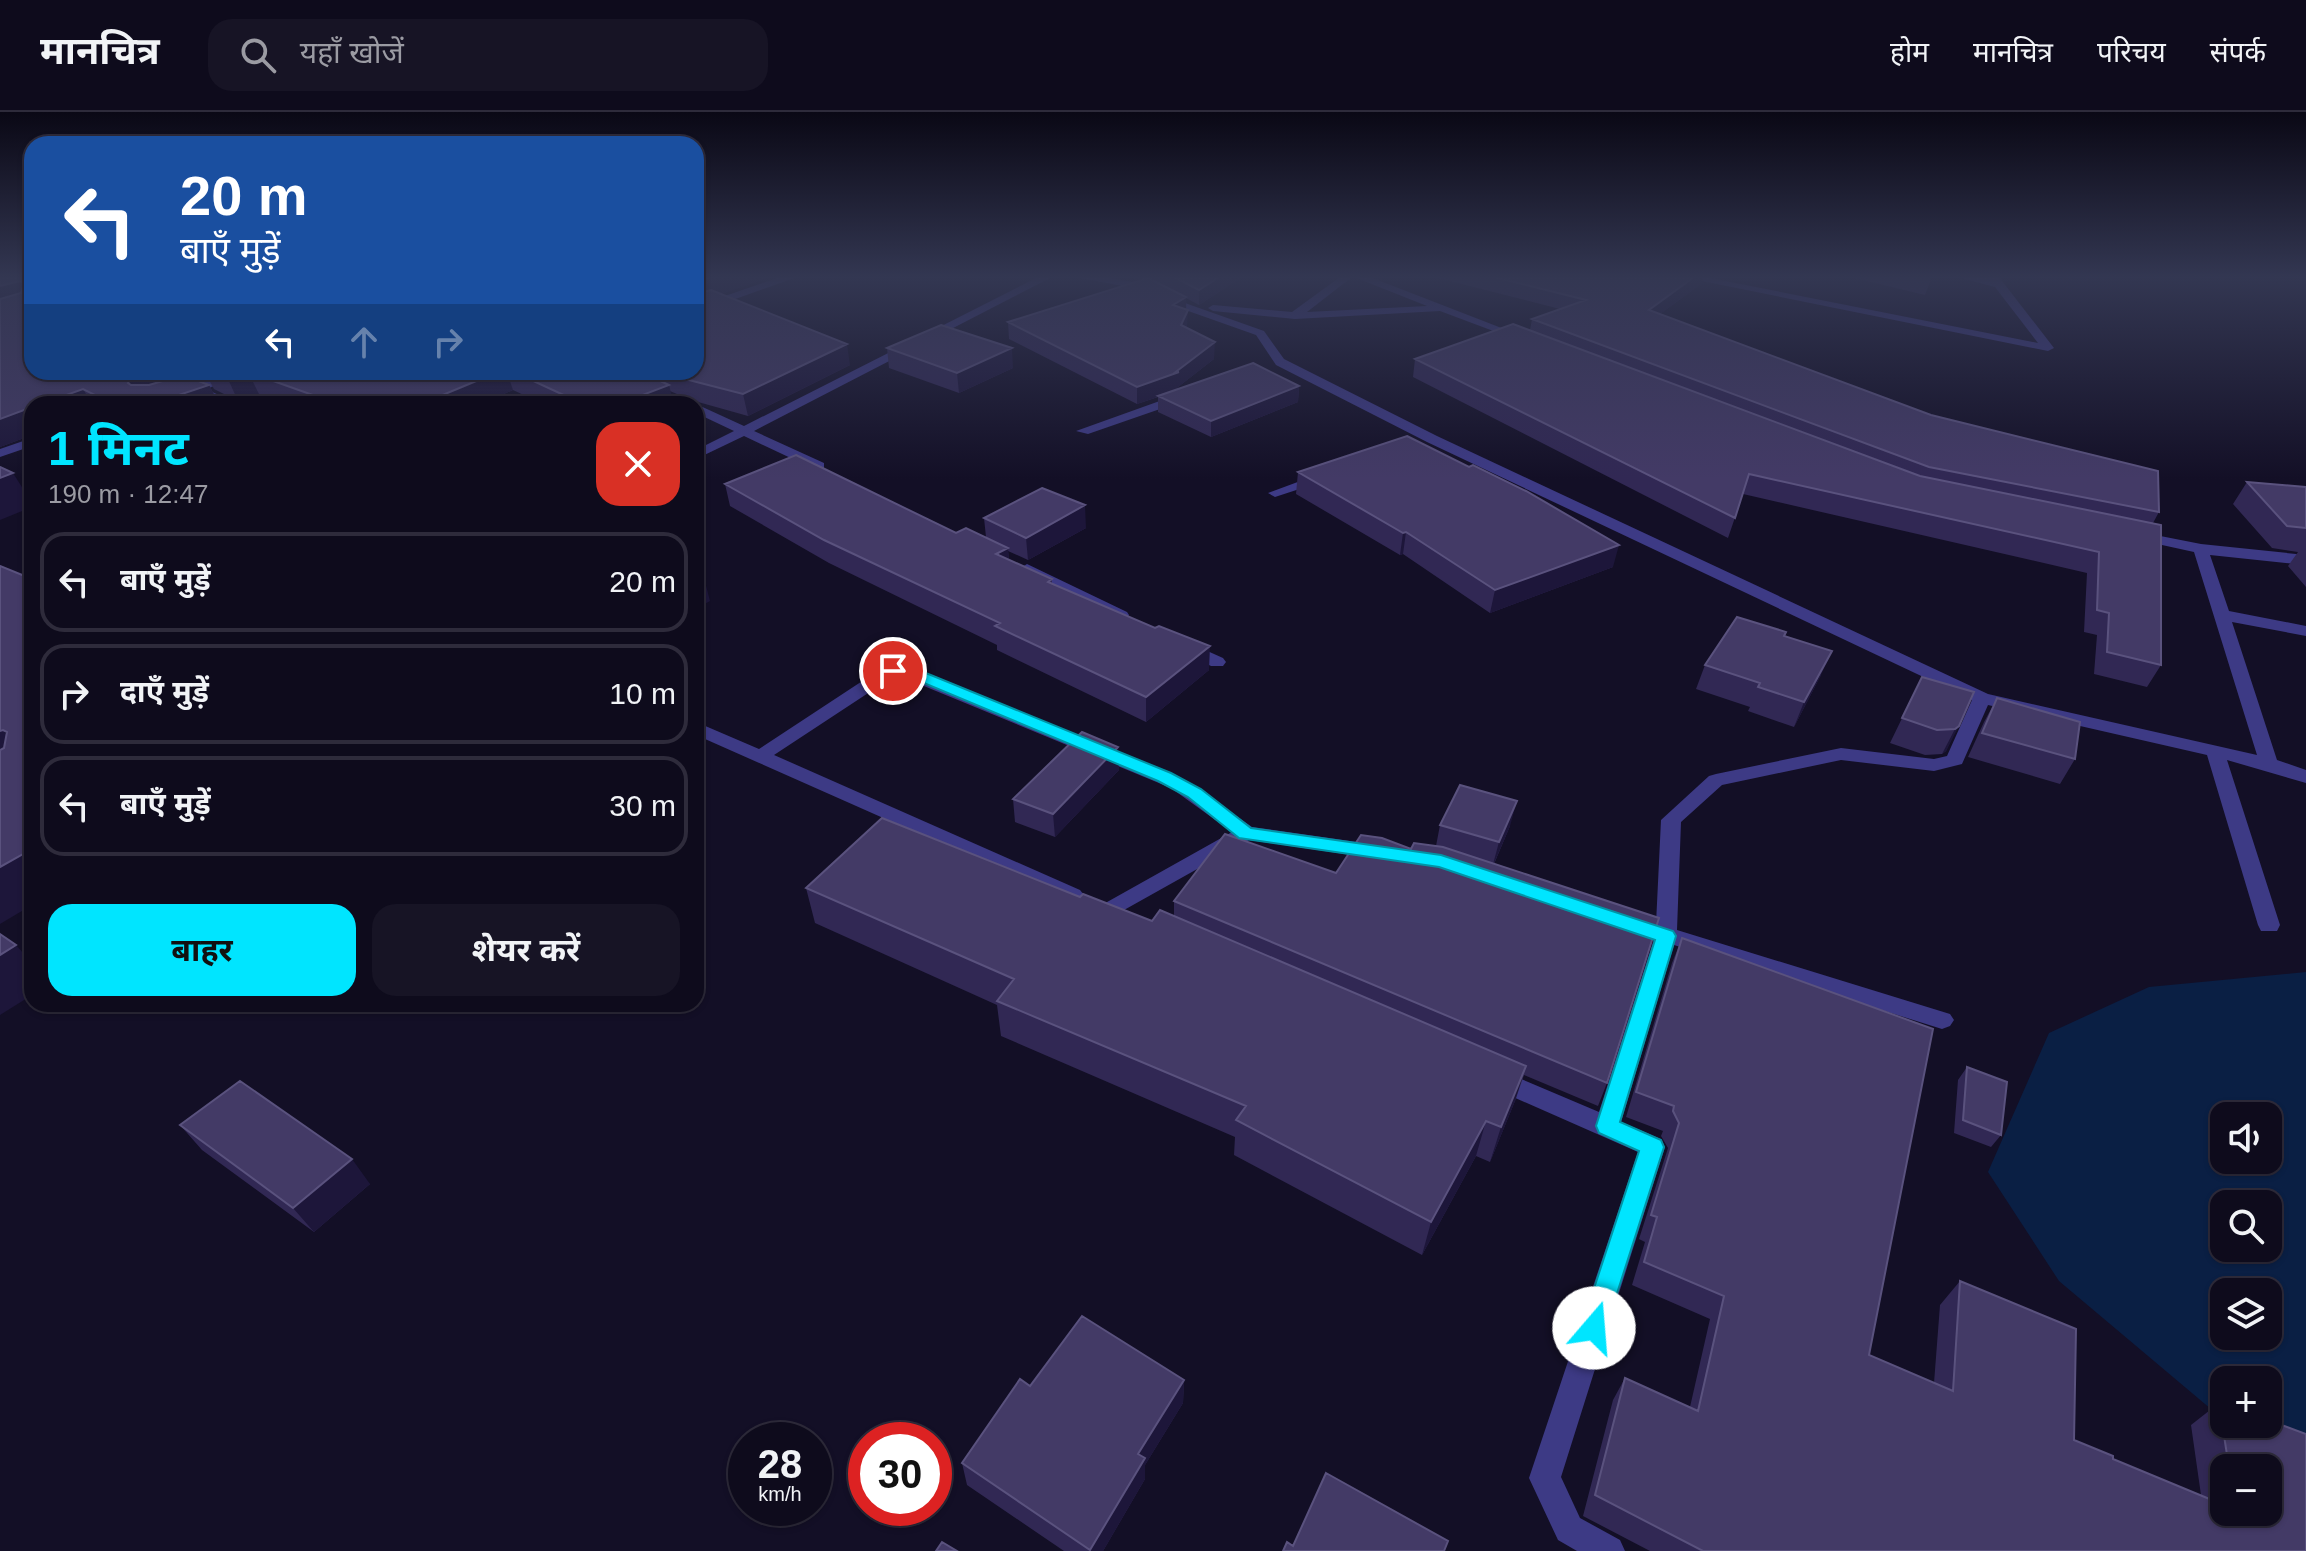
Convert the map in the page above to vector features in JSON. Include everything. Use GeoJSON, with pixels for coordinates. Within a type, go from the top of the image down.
{"type":"FeatureCollection","features":[{"type":"Feature","properties":{"kind":"street"},"geometry":{"type":"LineString","coordinates":[[704,451],[916,344]]}},
{"type":"Feature","properties":{"kind":"street"},"geometry":{"type":"LineString","coordinates":[[1265,344],[1273,364],[1424,441],[1982,698],[2269,764],[2306,777]]}},
{"type":"Feature","properties":{"kind":"street"},"geometry":{"type":"LineString","coordinates":[[2028,344],[2048,348],[2045,344]]}},
{"type":"Feature","properties":{"kind":"street"},"geometry":{"type":"LineString","coordinates":[[173,396],[222,380]]}},
{"type":"Feature","properties":{"kind":"street"},"geometry":{"type":"LineString","coordinates":[[632,380],[668,396]]}},
{"type":"Feature","properties":{"kind":"street"},"geometry":{"type":"LineString","coordinates":[[194,389],[212,396]]}},
{"type":"Feature","properties":{"kind":"street"},"geometry":{"type":"LineString","coordinates":[[1083,431],[1195,392]]}},
{"type":"Feature","properties":{"kind":"street"},"geometry":{"type":"LineString","coordinates":[[704,412],[831,473]]}},
{"type":"Feature","properties":{"kind":"street"},"geometry":{"type":"LineString","coordinates":[[0,453],[24,445]]}},
{"type":"Feature","properties":{"kind":"street"},"geometry":{"type":"LineString","coordinates":[[1275,493],[1332,473]]}},
{"type":"Feature","properties":{"kind":"street"},"geometry":{"type":"LineString","coordinates":[[2126,533],[2201,549],[2306,560]]}},
{"type":"Feature","properties":{"kind":"street"},"geometry":{"type":"LineString","coordinates":[[2201,549],[2269,764]]}},
{"type":"Feature","properties":{"kind":"street"},"geometry":{"type":"LineString","coordinates":[[1017,564],[1131,620]]}},
{"type":"Feature","properties":{"kind":"street"},"geometry":{"type":"LineString","coordinates":[[2222,615],[2306,631]]}},
{"type":"Feature","properties":{"kind":"street"},"geometry":{"type":"LineString","coordinates":[[1174,641],[1217,662]]}},
{"type":"Feature","properties":{"kind":"street"},"geometry":{"type":"LineString","coordinates":[[759,757],[882,676],[904,671],[1178,784],[1246,833],[1396,855]]}},
{"type":"Feature","properties":{"kind":"street"},"geometry":{"type":"LineString","coordinates":[[1607,1126],[1666,936],[1671,820],[1716,780],[1841,754],[1934,765],[1955,760],[1982,698]]}},
{"type":"Feature","properties":{"kind":"street"},"geometry":{"type":"LineString","coordinates":[[704,732],[1137,923]]}},
{"type":"Feature","properties":{"kind":"street"},"geometry":{"type":"LineString","coordinates":[[2215,752],[2269,925]]}},
{"type":"Feature","properties":{"kind":"street"},"geometry":{"type":"LineString","coordinates":[[1108,911],[1246,833]]}},
{"type":"Feature","properties":{"kind":"street"},"geometry":{"type":"LineString","coordinates":[[1606,916],[1942,1020]]}},
{"type":"Feature","properties":{"kind":"street"},"geometry":{"type":"LineString","coordinates":[[1475,1069],[1652,1147],[1545,1478],[1569,1529],[1609,1551]]}},
{"type":"Feature","properties":{"kind":"water"},"geometry":{"type":"Polygon","coordinates":[[[2306,972],[2306,1491],[2276,1438],[2282,1438],[2282,1366],[2210,1366],[2210,1408],[2059,1281],[1988,1172],[2049,1033],[2149,987],[2306,972]]]}},
{"type":"Feature","properties":{"kind":"building"},"geometry":{"type":"Polygon","coordinates":[[[0,344],[24,344],[24,380],[130,380],[128,383],[131,385],[149,385],[166,380],[196,380],[209,385],[176,396],[97,396],[83,389],[63,396],[24,396],[24,410],[0,419],[0,344]]]}},
{"type":"Feature","properties":{"kind":"building"},"geometry":{"type":"Polygon","coordinates":[[[704,344],[847,344],[743,394],[689,380],[704,380],[704,344]]]}},
{"type":"Feature","properties":{"kind":"building"},"geometry":{"type":"Polygon","coordinates":[[[896,344],[1000,344],[1012,348],[957,373],[887,348],[896,344]]]}},
{"type":"Feature","properties":{"kind":"building"},"geometry":{"type":"Polygon","coordinates":[[[1052,344],[1212,344],[1173,374],[1179,372],[1137,387],[1052,344]]]}},
{"type":"Feature","properties":{"kind":"building"},"geometry":{"type":"Polygon","coordinates":[[[1457,344],[1567,344],[1920,476],[2161,525],[2161,665],[2107,652],[2109,613],[2097,610],[2099,552],[1749,474],[1735,518],[1415,359],[1457,344]]]}},
{"type":"Feature","properties":{"kind":"building"},"geometry":{"type":"Polygon","coordinates":[[[1599,344],[1741,344],[1931,415],[2158,471],[2159,512],[1929,467],[1599,344]]]}},
{"type":"Feature","properties":{"kind":"building"},"geometry":{"type":"Polygon","coordinates":[[[1253,363],[1299,386],[1211,421],[1158,396],[1253,363]]]}},
{"type":"Feature","properties":{"kind":"building"},"geometry":{"type":"Polygon","coordinates":[[[270,380],[479,380],[440,396],[316,396],[270,380]]]}},
{"type":"Feature","properties":{"kind":"building"},"geometry":{"type":"Polygon","coordinates":[[[531,380],[658,380],[669,385],[640,396],[566,396],[531,380]]]}},
{"type":"Feature","properties":{"kind":"building"},"geometry":{"type":"Polygon","coordinates":[[[1407,436],[1526,491],[1619,545],[1495,590],[1406,532],[1298,472],[1407,436]]]}},
{"type":"Feature","properties":{"kind":"building"},"geometry":{"type":"Polygon","coordinates":[[[796,455],[956,533],[966,528],[1008,548],[996,554],[1052,579],[1048,582],[1155,628],[1159,626],[1210,646],[1146,697],[995,626],[1000,623],[824,540],[725,484],[796,455]]]}},
{"type":"Feature","properties":{"kind":"building"},"geometry":{"type":"Polygon","coordinates":[[[0,467],[13,473],[0,478],[0,467]]]}},
{"type":"Feature","properties":{"kind":"building"},"geometry":{"type":"Polygon","coordinates":[[[2247,482],[2306,487],[2306,528],[2287,526],[2247,482]]]}},
{"type":"Feature","properties":{"kind":"building"},"geometry":{"type":"Polygon","coordinates":[[[1042,488],[1085,505],[1026,538],[984,518],[1042,488]]]}},
{"type":"Feature","properties":{"kind":"building"},"geometry":{"type":"Polygon","coordinates":[[[0,566],[24,576],[24,854],[0,867],[0,750],[4,748],[7,732],[0,731],[0,566]]]}},
{"type":"Feature","properties":{"kind":"building"},"geometry":{"type":"Polygon","coordinates":[[[1737,617],[1832,651],[1804,702],[1705,665],[1737,617]]]}},
{"type":"Feature","properties":{"kind":"building"},"geometry":{"type":"Polygon","coordinates":[[[1922,677],[1974,692],[1955,729],[1937,730],[1902,718],[1922,677]]]}},
{"type":"Feature","properties":{"kind":"building"},"geometry":{"type":"Polygon","coordinates":[[[1997,698],[2080,722],[2075,759],[1982,733],[1997,698]]]}},
{"type":"Feature","properties":{"kind":"building"},"geometry":{"type":"Polygon","coordinates":[[[1082,732],[1118,747],[1053,814],[1013,799],[1082,732]]]}},
{"type":"Feature","properties":{"kind":"building"},"geometry":{"type":"Polygon","coordinates":[[[1460,785],[1517,801],[1499,842],[1440,825],[1460,785]]]}},
{"type":"Feature","properties":{"kind":"building"},"geometry":{"type":"Polygon","coordinates":[[[882,818],[1080,897],[1083,894],[1152,921],[1160,910],[1526,1066],[1501,1127],[1486,1121],[1431,1222],[1236,1120],[1246,1106],[997,1001],[1014,979],[806,888],[882,818]]]}},
{"type":"Feature","properties":{"kind":"building"},"geometry":{"type":"Polygon","coordinates":[[[1225,834],[1336,873],[1361,835],[1382,838],[1411,849],[1414,843],[1443,847],[1659,918],[1607,1083],[1174,901],[1225,834]]]}},
{"type":"Feature","properties":{"kind":"building"},"geometry":{"type":"Polygon","coordinates":[[[0,934],[16,945],[0,955],[0,934]]]}},
{"type":"Feature","properties":{"kind":"building"},"geometry":{"type":"Polygon","coordinates":[[[1682,938],[1933,1029],[1869,1355],[1953,1391],[1960,1281],[2076,1329],[2074,1440],[2210,1499],[2210,1526],[2282,1526],[2282,1454],[2227,1454],[2224,1438],[2282,1438],[2282,1425],[2306,1434],[2306,1551],[1703,1551],[1595,1495],[1625,1378],[1698,1411],[1724,1296],[1644,1262],[1657,1217],[1651,1215],[1679,1123],[1674,1106],[1636,1092],[1682,938]]]}},
{"type":"Feature","properties":{"kind":"building"},"geometry":{"type":"Polygon","coordinates":[[[1967,1067],[2007,1082],[2001,1135],[1963,1120],[1967,1067]]]}},
{"type":"Feature","properties":{"kind":"building"},"geometry":{"type":"Polygon","coordinates":[[[240,1081],[352,1159],[293,1208],[180,1125],[240,1081]]]}},
{"type":"Feature","properties":{"kind":"building"},"geometry":{"type":"Polygon","coordinates":[[[1082,1316],[1184,1380],[1138,1454],[1145,1458],[1090,1550],[962,1463],[1020,1379],[1030,1386],[1082,1316]]]}},
{"type":"Feature","properties":{"kind":"building"},"geometry":{"type":"Polygon","coordinates":[[[1326,1473],[1448,1541],[1444,1551],[1283,1551],[1287,1542],[1293,1546],[1326,1473]]]}},
{"type":"Feature","properties":{"kind":"building"},"geometry":{"type":"Polygon","coordinates":[[[942,1542],[957,1551],[936,1551],[942,1542]]]}},
{"type":"Feature","properties":{"kind":"route"},"geometry":{"type":"LineString","coordinates":[[893,671],[915,674],[1164,777],[1194,793],[1246,833],[1441,861],[1666,936],[1607,1126],[1652,1147],[1594,1328]]}}]}
